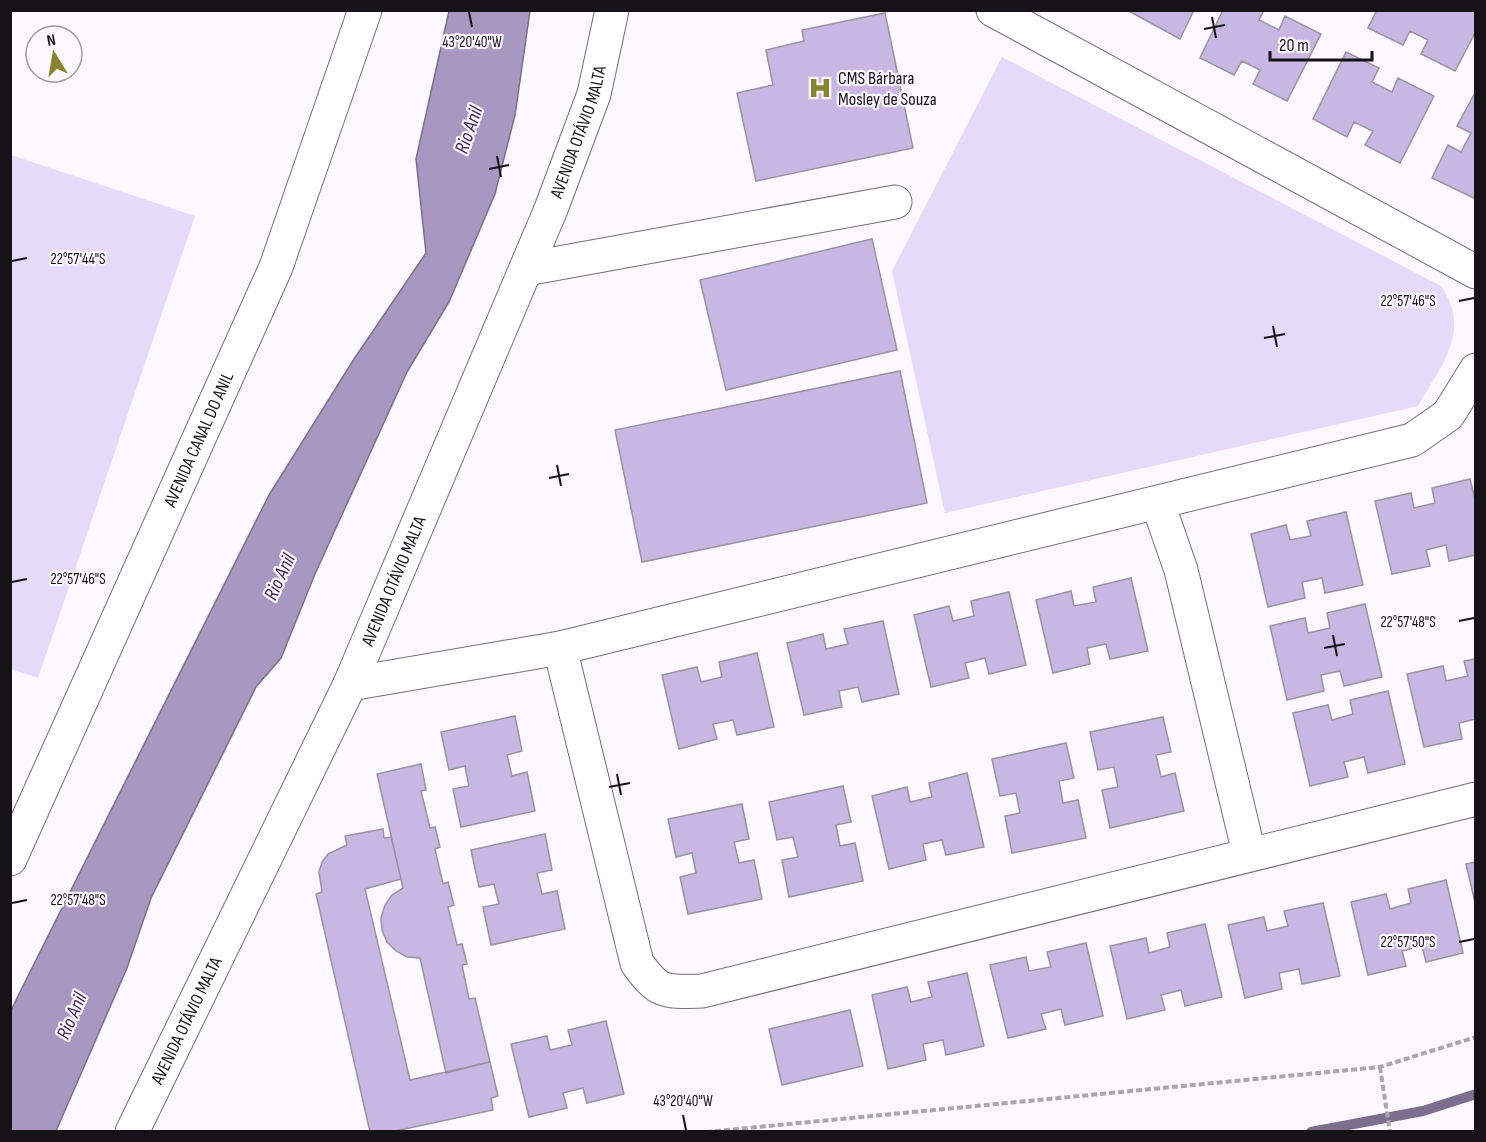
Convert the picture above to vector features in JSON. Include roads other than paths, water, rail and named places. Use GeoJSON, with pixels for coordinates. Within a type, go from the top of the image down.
{"type":"FeatureCollection","features":[{"type":"Feature","properties":{"kind":"street","name":"AVENIDA CANAL DO ANIL"},"geometry":{"type":"LineString","coordinates":[[10,859],[276,267],[365,10]]}},
{"type":"Feature","properties":{"kind":"street","name":"AVENIDA OTÁVIO MALTA"},"geometry":{"type":"LineString","coordinates":[[132,1131],[350,684],[526,268],[594,94],[612,10]]}},
{"type":"Feature","properties":{"kind":"street"},"geometry":{"type":"LineString","coordinates":[[993,10],[1476,272]]}},
{"type":"Feature","properties":{"kind":"street"},"geometry":{"type":"LineString","coordinates":[[526,268],[895,202]]}},
{"type":"Feature","properties":{"kind":"street"},"geometry":{"type":"LineString","coordinates":[[350,684],[560,648],[1158,504],[1412,440],[1448,415],[1476,370]]}},
{"type":"Feature","properties":{"kind":"street"},"geometry":{"type":"LineString","coordinates":[[1158,504],[1181,570],[1249,853]]}},
{"type":"Feature","properties":{"kind":"street"},"geometry":{"type":"LineString","coordinates":[[560,648],[637,963],[651,983],[669,992],[702,991],[1249,853],[1476,799]]}},
{"type":"Feature","properties":{"kind":"water","name":"Rio Anil"},"geometry":{"type":"Polygon","coordinates":[[[449,11],[530,11],[515,115],[495,194],[449,302],[407,372],[315,574],[281,658],[256,687],[151,898],[127,968],[56,1131],[11,1131],[10,1013],[17,998],[269,495],[354,359],[426,253],[416,159],[449,11]]]}},
{"type":"Feature","properties":{"kind":"waterway"},"geometry":{"type":"LineString","coordinates":[[1311,1132],[1423,1111],[1476,1094]]}},
{"type":"Feature","properties":{"kind":"place","name":"CMS Bárbara Mosley de Souza"},"geometry":{"type":"Point","coordinates":[820,88]}}]}
